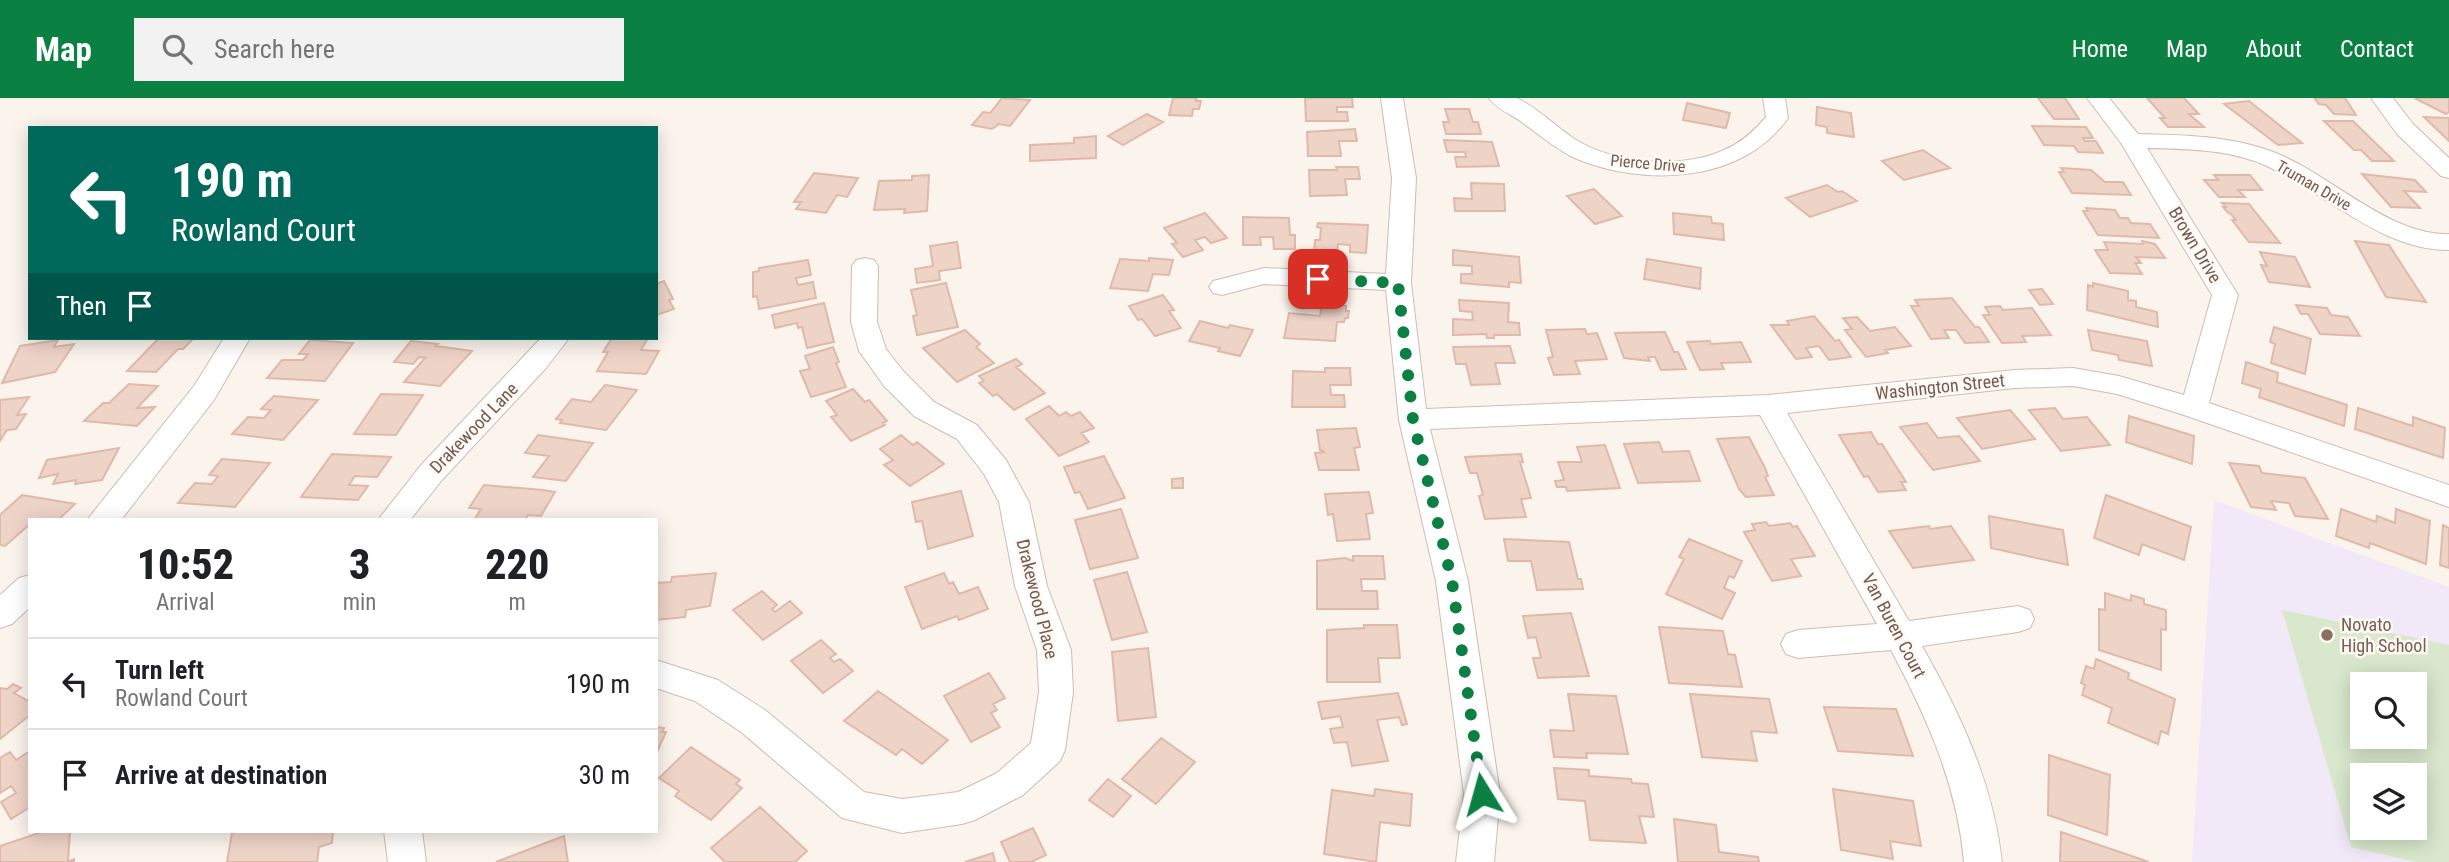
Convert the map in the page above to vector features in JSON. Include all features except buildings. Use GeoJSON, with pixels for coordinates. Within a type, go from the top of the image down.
{"type":"FeatureCollection","features":[{"type":"Feature","properties":{"kind":"street"},"geometry":{"type":"LineString","coordinates":[[1392,98],[1404,177],[1398,283],[1413,420],[1452,581],[1482,794],[1475,862]]}},
{"type":"Feature","properties":{"kind":"street","name":"Pierce Drive"},"geometry":{"type":"LineString","coordinates":[[1500,98],[1582,153],[1617,164],[1670,168],[1701,167],[1741,152],[1762,138],[1777,118],[1774,98]]}},
{"type":"Feature","properties":{"kind":"street","name":"Brown Drive"},"geometry":{"type":"LineString","coordinates":[[2098,98],[2131,141],[2225,295],[2194,408]]}},
{"type":"Feature","properties":{"kind":"street"},"geometry":{"type":"LineString","coordinates":[[2382,98],[2405,129],[2449,171]]}},
{"type":"Feature","properties":{"kind":"street","name":"Truman Drive"},"geometry":{"type":"LineString","coordinates":[[2131,141],[2199,143],[2273,160],[2307,177],[2366,216],[2404,234],[2449,242]]}},
{"type":"Feature","properties":{"kind":"street","name":"Drakewood Place"},"geometry":{"type":"LineString","coordinates":[[658,675],[706,690],[753,720],[855,806],[902,816],[962,808],[1010,784],[1046,750],[1056,692],[1054,650],[1031,586],[1014,502],[996,468],[967,432],[924,410],[894,379],[873,351],[864,322],[865,266]]}},
{"type":"Feature","properties":{"kind":"street"},"geometry":{"type":"LineString","coordinates":[[1222,287],[1264,276],[1398,283]]}},
{"type":"Feature","properties":{"kind":"street"},"geometry":{"type":"LineString","coordinates":[[104,518],[204,393],[236,340]]}},
{"type":"Feature","properties":{"kind":"street","name":"Drakewood Lane"},"geometry":{"type":"LineString","coordinates":[[394,518],[411,494],[534,365],[554,340]]}},
{"type":"Feature","properties":{"kind":"street","name":"Washington Street"},"geometry":{"type":"LineString","coordinates":[[1413,420],[1768,405],[2015,379],[2073,377],[2119,386],[2194,408],[2449,496]]}},
{"type":"Feature","properties":{"kind":"street","name":"Van Buren Court"},"geometry":{"type":"LineString","coordinates":[[1768,405],[1824,496],[1945,723],[1967,781],[1982,838],[1983,862]]}},
{"type":"Feature","properties":{"kind":"street"},"geometry":{"type":"LineString","coordinates":[[0,615],[28,589]]}},
{"type":"Feature","properties":{"kind":"street"},"geometry":{"type":"LineString","coordinates":[[1798,644],[1900,636],[2018,619]]}},
{"type":"Feature","properties":{"kind":"street"},"geometry":{"type":"LineString","coordinates":[[403,833],[407,862]]}},
{"type":"Feature","properties":{"kind":"shaded area","name":"Novato High School"},"geometry":{"type":"Polygon","coordinates":[[[2214,500],[2449,587],[2449,862],[2192,862],[2214,500]]]}},
{"type":"Feature","properties":{"kind":"green space"},"geometry":{"type":"Polygon","coordinates":[[[2282,610],[2449,645],[2449,862],[2416,862],[2351,847],[2282,610]]]}},
{"type":"Feature","properties":{"kind":"place","name":"Novato High School"},"geometry":{"type":"Point","coordinates":[2327,635]}},
{"type":"Feature","properties":{"kind":"route"},"geometry":{"type":"LineString","coordinates":[[1318,279],[1398,283],[1413,420],[1452,581],[1482,794]]}}]}
